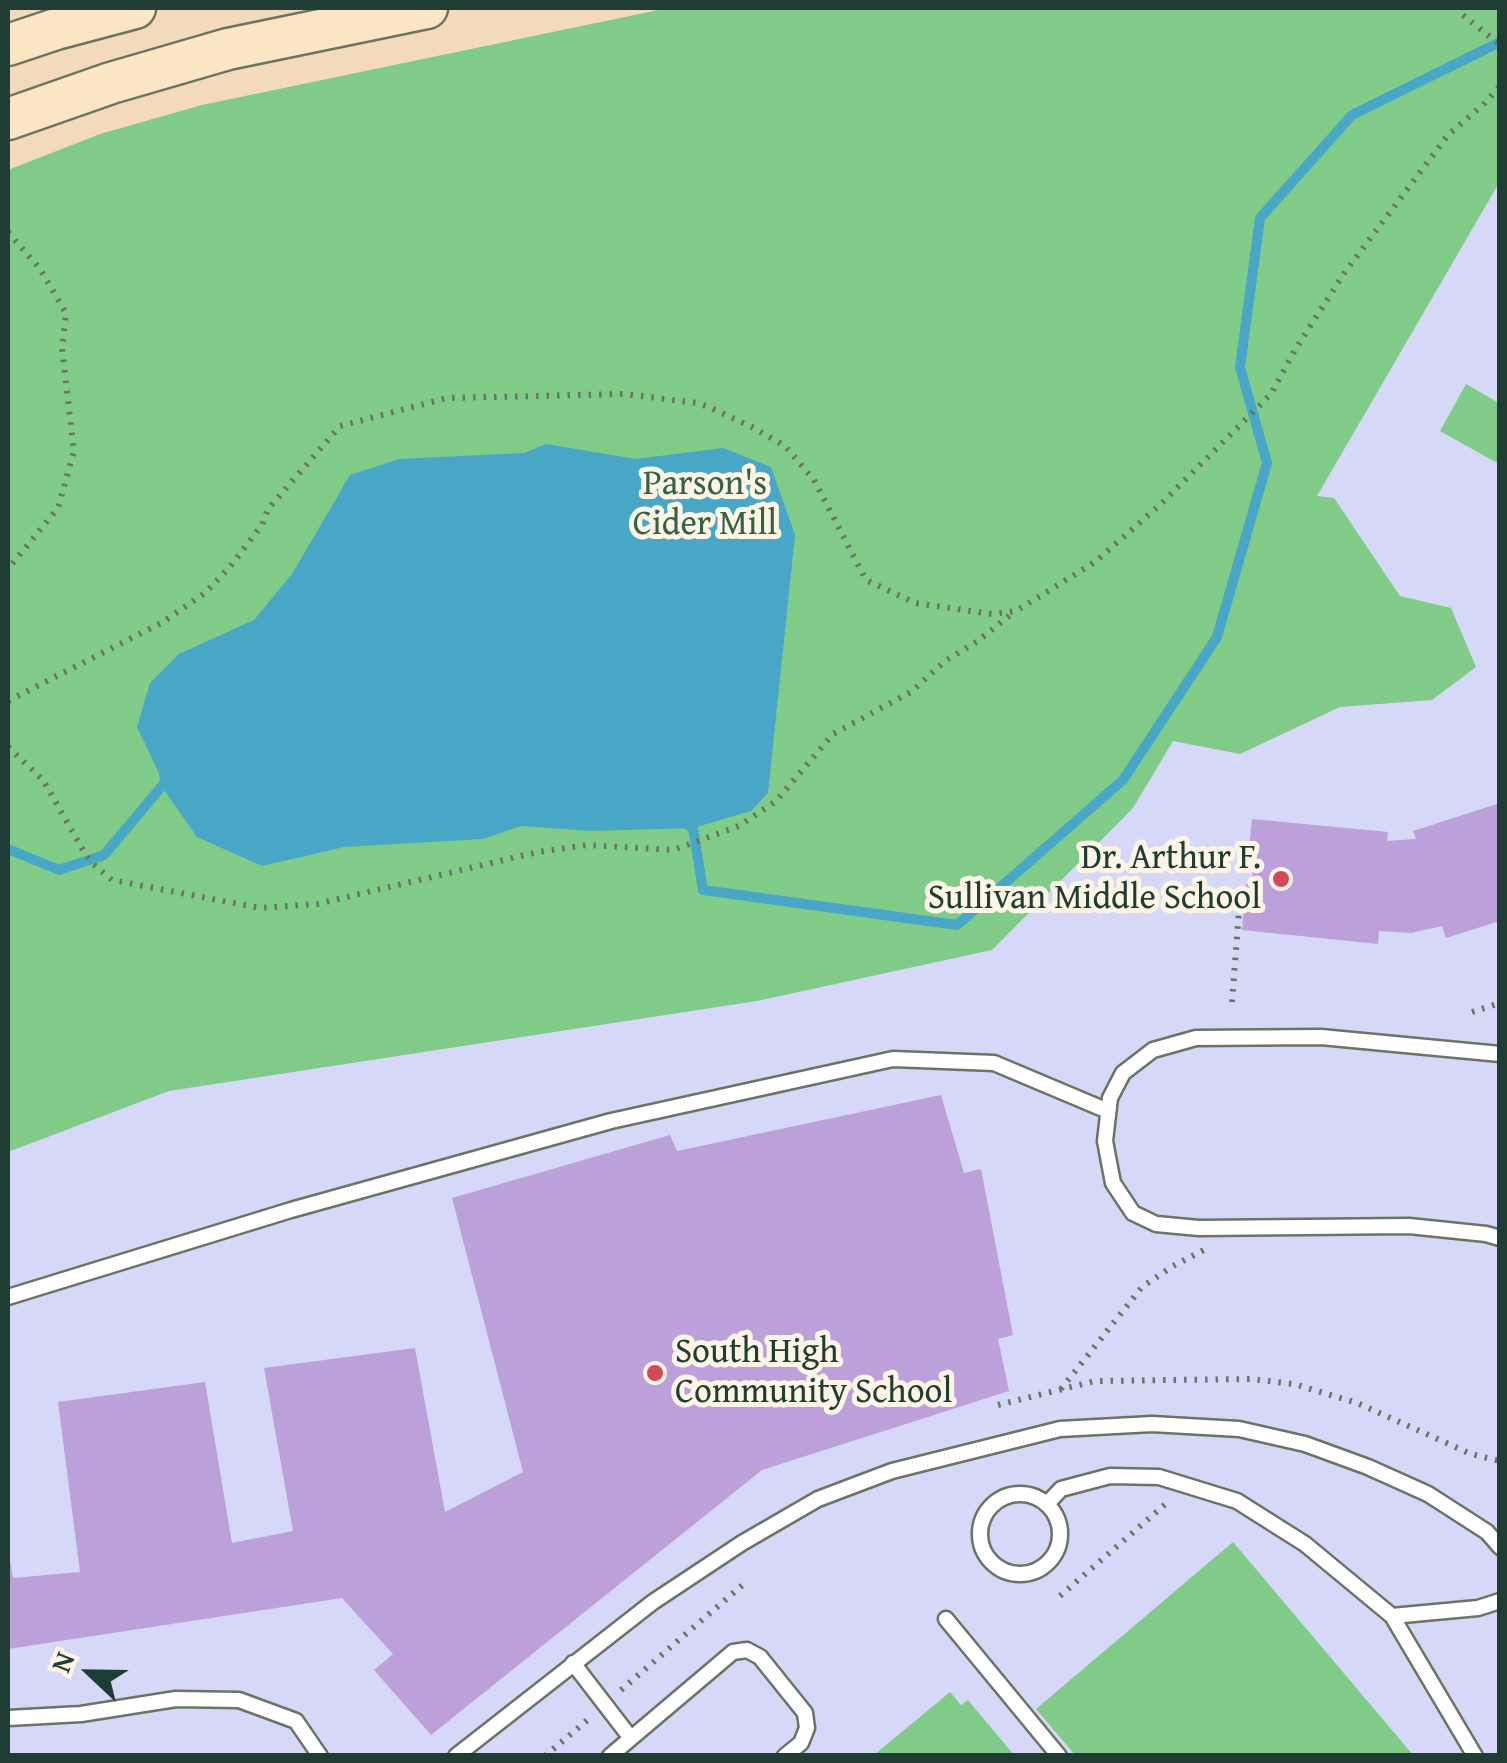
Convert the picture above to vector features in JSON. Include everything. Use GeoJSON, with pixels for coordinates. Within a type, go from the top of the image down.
{"type":"FeatureCollection","features":[{"type":"Feature","properties":{"kind":"main road"},"geometry":{"type":"LineString","coordinates":[[8,45],[56,28],[136,8]]}},
{"type":"Feature","properties":{"kind":"main road"},"geometry":{"type":"LineString","coordinates":[[8,119],[96,87],[228,49],[427,8]]}},
{"type":"Feature","properties":{"kind":"lane"},"geometry":{"type":"LineString","coordinates":[[1500,1054],[1321,1036],[1196,1038],[1153,1050],[1123,1073],[1110,1098],[1105,1141],[1112,1182],[1133,1213],[1156,1224],[1199,1228],[1409,1226],[1500,1238]]}},
{"type":"Feature","properties":{"kind":"lane"},"geometry":{"type":"LineString","coordinates":[[8,1297],[291,1210],[611,1120],[893,1059],[994,1063],[1108,1111]]}},
{"type":"Feature","properties":{"kind":"lane"},"geometry":{"type":"LineString","coordinates":[[456,1756],[653,1602],[818,1499],[892,1471],[1060,1429],[1152,1424],[1239,1429],[1305,1444],[1368,1466],[1428,1494],[1488,1532],[1500,1547]]}},
{"type":"Feature","properties":{"kind":"lane"},"geometry":{"type":"LineString","coordinates":[[1047,1504],[1061,1489],[1110,1476],[1158,1477],[1237,1502],[1306,1544],[1392,1616],[1475,1756]]}},
{"type":"Feature","properties":{"kind":"lane"},"geometry":{"type":"LineString","coordinates":[[1017,1493],[1047,1504],[1058,1521],[1060,1534],[1052,1558],[1030,1573],[1004,1571],[992,1564],[984,1553],[980,1526],[993,1504],[1017,1493]]}},
{"type":"Feature","properties":{"kind":"lane"},"geometry":{"type":"LineString","coordinates":[[1392,1616],[1478,1608],[1500,1602]]}},
{"type":"Feature","properties":{"kind":"lane"},"geometry":{"type":"LineString","coordinates":[[946,1619],[1059,1756]]}},
{"type":"Feature","properties":{"kind":"lane"},"geometry":{"type":"LineString","coordinates":[[610,1756],[732,1652],[747,1650],[760,1657],[805,1713],[806,1728],[800,1743],[784,1756]]}},
{"type":"Feature","properties":{"kind":"lane"},"geometry":{"type":"LineString","coordinates":[[573,1664],[630,1738]]}},
{"type":"Feature","properties":{"kind":"lane"},"geometry":{"type":"LineString","coordinates":[[8,1718],[81,1714],[176,1699],[239,1700],[296,1721],[320,1756]]}},
{"type":"Feature","properties":{"kind":"path"},"geometry":{"type":"LineString","coordinates":[[1463,15],[1500,45]]}},
{"type":"Feature","properties":{"kind":"path"},"geometry":{"type":"LineString","coordinates":[[8,748],[43,780],[83,850],[112,880],[260,908],[317,904],[587,844],[673,850],[740,826],[776,801],[834,734],[911,692],[945,661],[1094,562],[1162,503],[1271,394],[1295,350],[1357,257],[1448,135],[1500,86]]}},
{"type":"Feature","properties":{"kind":"path"},"geometry":{"type":"LineString","coordinates":[[8,232],[40,269],[66,313],[62,349],[74,451],[58,508],[8,569]]}},
{"type":"Feature","properties":{"kind":"path"},"geometry":{"type":"LineString","coordinates":[[8,702],[163,622],[205,593],[262,525],[268,509],[340,426],[447,398],[625,394],[708,407],[785,446],[814,480],[866,580],[914,603],[992,614],[1016,611]]}},
{"type":"Feature","properties":{"kind":"path"},"geometry":{"type":"LineString","coordinates":[[1232,1002],[1239,911]]}},
{"type":"Feature","properties":{"kind":"path"},"geometry":{"type":"LineString","coordinates":[[1472,1012],[1500,1003]]}},
{"type":"Feature","properties":{"kind":"path"},"geometry":{"type":"LineString","coordinates":[[1060,1390],[1142,1287],[1207,1249]]}},
{"type":"Feature","properties":{"kind":"path"},"geometry":{"type":"LineString","coordinates":[[998,1405],[1095,1381],[1250,1379],[1294,1384],[1357,1404],[1470,1454],[1500,1461]]}},
{"type":"Feature","properties":{"kind":"path"},"geometry":{"type":"LineString","coordinates":[[1060,1596],[1170,1500]]}},
{"type":"Feature","properties":{"kind":"path"},"geometry":{"type":"LineString","coordinates":[[621,1690],[746,1582]]}},
{"type":"Feature","properties":{"kind":"path"},"geometry":{"type":"LineString","coordinates":[[544,1756],[591,1717]]}},
{"type":"Feature","properties":{"kind":"shaded area","name":"South High Community School"},"geometry":{"type":"Polygon","coordinates":[[[1499,183],[1499,1755],[8,1756],[8,1152],[168,1091],[1133,808],[1499,183]]]}},
{"type":"Feature","properties":{"kind":"green space","name":"Parson's Cider Mill"},"geometry":{"type":"Polygon","coordinates":[[[668,8],[1499,8],[1499,183],[1317,496],[1334,498],[1400,596],[1451,608],[1476,667],[1432,700],[1340,707],[1240,754],[1173,741],[1133,808],[992,950],[757,1001],[169,1091],[8,1152],[8,170],[100,134],[202,105],[668,8]]]}},
{"type":"Feature","properties":{"kind":"green space"},"geometry":{"type":"Polygon","coordinates":[[[1466,384],[1499,403],[1499,464],[1440,431],[1466,384]]]}},
{"type":"Feature","properties":{"kind":"green space"},"geometry":{"type":"Polygon","coordinates":[[[1233,1542],[1413,1755],[1075,1755],[1036,1709],[1233,1542]]]}},
{"type":"Feature","properties":{"kind":"green space"},"geometry":{"type":"Polygon","coordinates":[[[950,1692],[961,1705],[968,1700],[1014,1755],[874,1755],[950,1692]]]}},
{"type":"Feature","properties":{"kind":"water"},"geometry":{"type":"Polygon","coordinates":[[[546,444],[636,459],[723,448],[771,467],[795,535],[768,793],[751,811],[693,828],[590,831],[521,826],[483,839],[344,847],[262,866],[197,837],[160,784],[159,773],[137,727],[150,683],[179,654],[254,620],[292,574],[350,475],[399,459],[524,453],[546,444]]]}},
{"type":"Feature","properties":{"kind":"building"},"geometry":{"type":"Polygon","coordinates":[[[1500,803],[1500,921],[1446,938],[1442,926],[1411,933],[1379,931],[1378,944],[1242,930],[1246,883],[1252,884],[1253,868],[1247,867],[1252,819],[1388,832],[1387,841],[1416,839],[1413,831],[1500,803]]]}},
{"type":"Feature","properties":{"kind":"building"},"geometry":{"type":"Polygon","coordinates":[[[941,1095],[964,1173],[981,1169],[1013,1335],[998,1339],[1009,1391],[762,1470],[431,1735],[374,1670],[393,1654],[342,1598],[8,1649],[8,1560],[13,1578],[80,1572],[58,1402],[205,1382],[232,1543],[293,1531],[264,1368],[415,1348],[445,1512],[523,1472],[452,1198],[670,1135],[677,1151],[941,1095]]]}},
{"type":"Feature","properties":{"kind":"waterway"},"geometry":{"type":"LineString","coordinates":[[685,823],[693,828],[703,890],[957,925],[1123,780],[1217,637],[1267,463],[1240,367],[1260,218],[1352,115],[1500,42]]}},
{"type":"Feature","properties":{"kind":"waterway"},"geometry":{"type":"LineString","coordinates":[[8,849],[59,870],[104,855],[168,779]]}},
{"type":"Feature","properties":{"kind":"place","name":"Dr. Arthur F. Sullivan Middle School"},"geometry":{"type":"Point","coordinates":[1281,879]}},
{"type":"Feature","properties":{"kind":"place","name":"South High Community School"},"geometry":{"type":"Point","coordinates":[655,1373]}}]}
